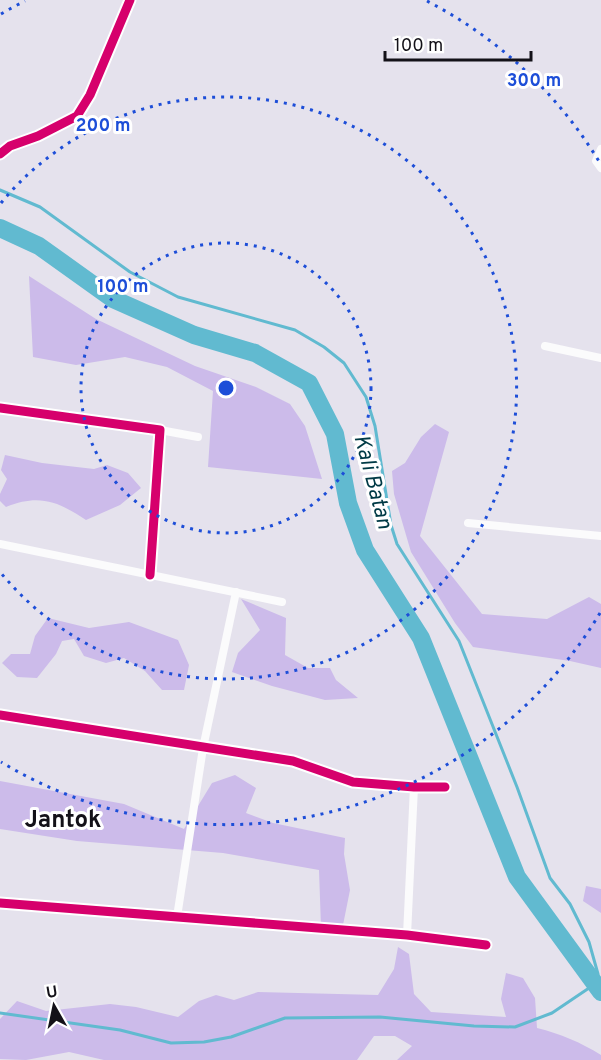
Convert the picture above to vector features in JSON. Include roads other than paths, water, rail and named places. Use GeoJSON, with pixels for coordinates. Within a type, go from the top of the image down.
{"type":"FeatureCollection","features":[{"type":"Feature","properties":{"kind":"street"},"geometry":{"type":"LineString","coordinates":[[0,154],[10,146],[77,116],[90,95],[130,0]]}},
{"type":"Feature","properties":{"kind":"street"},"geometry":{"type":"LineString","coordinates":[[601,149],[596,161],[601,168]]}},
{"type":"Feature","properties":{"kind":"street"},"geometry":{"type":"LineString","coordinates":[[545,346],[601,358]]}},
{"type":"Feature","properties":{"kind":"street"},"geometry":{"type":"LineString","coordinates":[[0,408],[198,436]]}},
{"type":"Feature","properties":{"kind":"street"},"geometry":{"type":"LineString","coordinates":[[150,575],[160,430]]}},
{"type":"Feature","properties":{"kind":"street"},"geometry":{"type":"LineString","coordinates":[[468,523],[601,536]]}},
{"type":"Feature","properties":{"kind":"street"},"geometry":{"type":"LineString","coordinates":[[0,544],[282,602]]}},
{"type":"Feature","properties":{"kind":"street"},"geometry":{"type":"LineString","coordinates":[[177,917],[203,748],[236,592]]}},
{"type":"Feature","properties":{"kind":"street"},"geometry":{"type":"LineString","coordinates":[[0,715],[293,761],[353,782],[445,787]]}},
{"type":"Feature","properties":{"kind":"street"},"geometry":{"type":"LineString","coordinates":[[407,935],[414,787]]}},
{"type":"Feature","properties":{"kind":"street"},"geometry":{"type":"LineString","coordinates":[[0,903],[407,935],[486,945]]}},
{"type":"Feature","properties":{"kind":"waterway"},"geometry":{"type":"LineString","coordinates":[[0,190],[40,207],[130,272],[178,297],[295,330],[324,347],[344,363],[366,397],[375,426],[391,525],[397,544],[459,641],[517,787],[550,878],[570,904],[589,942],[598,974],[595,984],[552,1013],[515,1027],[474,1026],[380,1017],[285,1018],[231,1037],[204,1042],[171,1043],[120,1030],[0,1013]]}},
{"type":"Feature","properties":{"kind":"waterway","name":"Kali Batan"},"geometry":{"type":"LineString","coordinates":[[0,228],[39,246],[113,299],[194,335],[255,353],[309,383],[335,434],[348,503],[365,550],[421,638],[517,877],[601,992]]}},
{"type":"Feature","properties":{"kind":"district","name":"Jantok"},"geometry":{"type":"Point","coordinates":[63,821]}}]}
